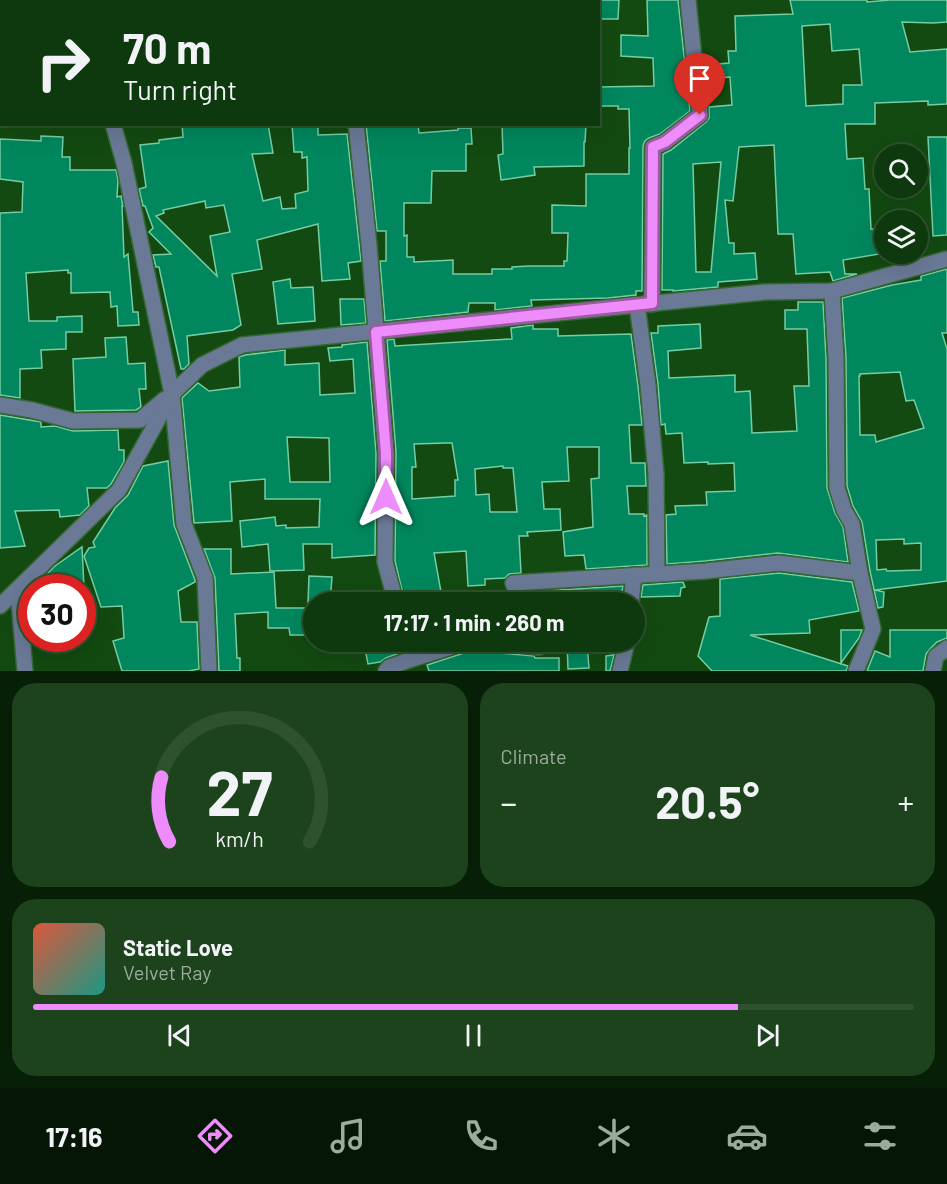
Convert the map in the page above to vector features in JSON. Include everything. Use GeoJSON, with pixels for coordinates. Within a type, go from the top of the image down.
{"type":"FeatureCollection","features":[{"type":"Feature","properties":{"kind":"street"},"geometry":{"type":"LineString","coordinates":[[657,574],[656,474],[644,304],[653,147],[665,142],[700,115],[688,0]]}},
{"type":"Feature","properties":{"kind":"street"},"geometry":{"type":"LineString","coordinates":[[114,126],[124,163],[172,394],[184,524],[205,578],[209,671]]}},
{"type":"Feature","properties":{"kind":"street"},"geometry":{"type":"LineString","coordinates":[[356,126],[369,245],[386,453],[385,562],[393,592]]}},
{"type":"Feature","properties":{"kind":"street"},"geometry":{"type":"LineString","coordinates":[[0,405],[32,410],[73,421],[140,420],[202,365],[242,345],[765,292],[832,291],[947,260]]}},
{"type":"Feature","properties":{"kind":"street"},"geometry":{"type":"LineString","coordinates":[[832,291],[836,358],[837,488],[844,510],[852,524],[873,629],[856,671]]}},
{"type":"Feature","properties":{"kind":"street"},"geometry":{"type":"LineString","coordinates":[[33,574],[119,490],[172,394]]}},
{"type":"Feature","properties":{"kind":"street"},"geometry":{"type":"LineString","coordinates":[[517,592],[513,583],[705,571],[778,563],[860,573]]}},
{"type":"Feature","properties":{"kind":"street"},"geometry":{"type":"LineString","coordinates":[[632,592],[634,575]]}},
{"type":"Feature","properties":{"kind":"street"},"geometry":{"type":"LineString","coordinates":[[0,606],[18,589]]}},
{"type":"Feature","properties":{"kind":"street"},"geometry":{"type":"LineString","coordinates":[[933,671],[936,656],[947,648]]}},
{"type":"Feature","properties":{"kind":"street"},"geometry":{"type":"LineString","coordinates":[[23,652],[25,671]]}},
{"type":"Feature","properties":{"kind":"street"},"geometry":{"type":"LineString","coordinates":[[410,652],[412,659]]}},
{"type":"Feature","properties":{"kind":"street"},"geometry":{"type":"LineString","coordinates":[[386,671],[389,667],[435,652]]}},
{"type":"Feature","properties":{"kind":"street"},"geometry":{"type":"LineString","coordinates":[[620,671],[625,652]]}},
{"type":"Feature","properties":{"kind":"building"},"geometry":{"type":"Polygon","coordinates":[[[600,0],[619,0],[618,19],[600,19],[600,0]]]}},
{"type":"Feature","properties":{"kind":"building"},"geometry":{"type":"Polygon","coordinates":[[[647,0],[678,0],[690,111],[660,134],[649,138],[643,146],[642,291],[636,291],[636,295],[608,298],[531,300],[532,306],[495,310],[495,303],[469,303],[468,312],[385,321],[380,261],[386,261],[386,231],[377,231],[366,126],[418,126],[419,133],[471,128],[472,144],[466,144],[466,171],[432,171],[431,203],[404,203],[404,236],[407,235],[407,257],[414,257],[414,262],[453,260],[453,274],[492,274],[492,269],[564,266],[564,261],[567,261],[568,233],[552,233],[552,205],[586,206],[586,174],[629,174],[629,109],[618,109],[618,106],[600,106],[600,87],[654,86],[653,58],[621,56],[621,35],[648,36],[647,0]]]}},
{"type":"Feature","properties":{"kind":"building"},"geometry":{"type":"Polygon","coordinates":[[[790,0],[867,0],[867,2],[947,0],[947,22],[902,22],[910,52],[947,49],[947,104],[928,105],[928,101],[875,103],[875,124],[845,124],[847,159],[863,158],[865,189],[869,189],[871,229],[874,229],[874,255],[843,260],[845,274],[857,274],[833,281],[830,272],[796,274],[793,234],[778,234],[774,145],[739,147],[733,201],[725,200],[729,243],[734,243],[734,254],[755,253],[757,279],[718,282],[718,287],[662,290],[663,154],[706,122],[709,118],[709,107],[732,105],[730,77],[706,79],[705,65],[729,63],[728,51],[736,51],[735,16],[793,14],[790,0]],[[830,24],[802,26],[806,106],[843,104],[843,85],[862,85],[859,49],[832,51],[830,24]],[[721,162],[693,164],[696,272],[711,272],[721,162]]]}},
{"type":"Feature","properties":{"kind":"building"},"geometry":{"type":"Polygon","coordinates":[[[182,126],[268,126],[273,153],[252,154],[263,201],[280,197],[282,209],[296,208],[295,194],[308,191],[307,157],[302,158],[302,152],[294,152],[292,126],[318,126],[318,135],[347,134],[361,261],[348,263],[350,279],[322,281],[318,224],[257,240],[262,269],[232,274],[241,325],[233,330],[187,336],[189,364],[181,369],[159,267],[156,267],[153,255],[171,254],[149,232],[153,228],[145,206],[143,206],[139,189],[146,187],[140,145],[159,143],[159,140],[183,137],[182,126]],[[205,201],[163,210],[164,213],[156,216],[217,276],[210,236],[230,232],[224,205],[206,208],[205,201]]]}},
{"type":"Feature","properties":{"kind":"building"},"geometry":{"type":"Polygon","coordinates":[[[502,126],[586,126],[584,166],[534,167],[535,175],[501,180],[498,155],[503,154],[502,126]]]}},
{"type":"Feature","properties":{"kind":"building"},"geometry":{"type":"Polygon","coordinates":[[[41,136],[63,137],[62,157],[70,157],[70,170],[116,170],[117,197],[121,196],[123,207],[122,205],[124,257],[128,254],[133,312],[138,312],[139,325],[118,326],[117,306],[111,307],[110,292],[71,293],[71,273],[68,273],[68,270],[26,273],[29,321],[57,321],[57,317],[82,316],[82,332],[66,332],[66,349],[41,350],[42,368],[20,369],[20,398],[0,395],[0,213],[22,212],[23,182],[0,179],[0,139],[41,141],[41,136]]]}},
{"type":"Feature","properties":{"kind":"building"},"geometry":{"type":"Polygon","coordinates":[[[928,137],[947,137],[947,235],[933,236],[928,137]]]}},
{"type":"Feature","properties":{"kind":"building"},"geometry":{"type":"Polygon","coordinates":[[[947,269],[947,333],[942,333],[947,349],[947,581],[875,590],[884,592],[883,607],[878,608],[862,522],[853,506],[847,486],[846,358],[842,298],[921,280],[921,276],[947,269]],[[900,372],[860,374],[860,435],[875,435],[876,442],[924,428],[914,400],[906,401],[900,372]],[[904,539],[876,540],[877,570],[921,570],[921,543],[904,544],[904,539]]]}},
{"type":"Feature","properties":{"kind":"building"},"geometry":{"type":"Polygon","coordinates":[[[290,279],[291,288],[313,287],[315,321],[278,324],[273,282],[290,279]]]}},
{"type":"Feature","properties":{"kind":"building"},"geometry":{"type":"Polygon","coordinates":[[[340,299],[364,299],[366,323],[341,325],[340,299]]]}},
{"type":"Feature","properties":{"kind":"building"},"geometry":{"type":"Polygon","coordinates":[[[798,302],[823,302],[827,488],[835,513],[843,527],[848,562],[778,553],[667,564],[666,515],[676,514],[675,506],[707,505],[706,492],[735,491],[734,463],[684,463],[682,433],[666,434],[665,424],[661,425],[651,333],[658,333],[658,326],[700,324],[701,348],[668,351],[669,378],[735,375],[735,392],[750,391],[752,433],[797,431],[794,386],[809,386],[807,329],[785,329],[785,310],[798,310],[798,302]]]}},
{"type":"Feature","properties":{"kind":"building"},"geometry":{"type":"Polygon","coordinates":[[[533,325],[533,329],[558,329],[558,336],[631,334],[642,425],[629,425],[631,463],[645,463],[646,486],[627,486],[629,514],[647,515],[647,565],[586,569],[584,555],[565,556],[563,532],[593,527],[591,479],[599,478],[599,447],[567,447],[569,481],[542,482],[544,509],[560,509],[561,530],[527,532],[528,536],[519,536],[521,573],[509,574],[505,578],[485,579],[485,585],[468,586],[466,551],[434,553],[441,592],[402,592],[395,561],[396,452],[387,340],[394,339],[395,346],[512,339],[511,328],[533,325]],[[452,443],[414,444],[416,467],[412,467],[412,499],[455,496],[455,480],[458,480],[452,443]],[[503,466],[475,469],[476,495],[489,494],[490,512],[517,512],[513,468],[503,468],[503,466]]]}},
{"type":"Feature","properties":{"kind":"building"},"geometry":{"type":"Polygon","coordinates":[[[126,337],[128,364],[145,363],[146,389],[139,389],[141,407],[136,410],[75,411],[73,359],[106,357],[105,338],[126,337]]]}},
{"type":"Feature","properties":{"kind":"building"},"geometry":{"type":"Polygon","coordinates":[[[367,342],[376,453],[375,555],[332,558],[332,544],[303,544],[304,570],[270,571],[268,544],[242,547],[240,521],[275,517],[276,526],[319,527],[320,499],[265,499],[265,479],[230,482],[232,521],[194,523],[182,398],[198,383],[209,391],[240,387],[239,357],[285,350],[285,365],[319,363],[320,395],[355,393],[353,359],[330,361],[328,348],[342,347],[342,345],[367,342]],[[287,437],[290,482],[330,482],[329,438],[287,437]]]}},
{"type":"Feature","properties":{"kind":"building"},"geometry":{"type":"Polygon","coordinates":[[[0,415],[41,422],[41,427],[55,426],[73,431],[118,430],[119,450],[124,450],[124,462],[111,484],[107,488],[87,488],[89,506],[80,515],[60,517],[59,510],[15,511],[25,546],[0,548],[0,415]]]}},
{"type":"Feature","properties":{"kind":"building"},"geometry":{"type":"Polygon","coordinates":[[[168,461],[174,525],[195,580],[178,591],[181,622],[197,622],[199,669],[122,671],[113,641],[124,638],[122,606],[101,607],[96,592],[96,574],[90,574],[84,556],[89,548],[95,547],[93,542],[115,508],[128,495],[143,466],[168,461]]]}},
{"type":"Feature","properties":{"kind":"building"},"geometry":{"type":"Polygon","coordinates":[[[82,547],[83,574],[47,574],[82,547]]]}},
{"type":"Feature","properties":{"kind":"building"},"geometry":{"type":"Polygon","coordinates":[[[204,549],[231,549],[231,574],[274,572],[276,608],[303,608],[303,635],[290,635],[289,628],[268,628],[268,612],[235,614],[237,658],[240,658],[240,671],[219,671],[215,578],[204,549]]]}},
{"type":"Feature","properties":{"kind":"building"},"geometry":{"type":"Polygon","coordinates":[[[779,573],[852,582],[859,611],[809,620],[810,633],[750,635],[848,666],[846,671],[712,671],[698,656],[709,617],[720,616],[720,579],[779,573]]]}},
{"type":"Feature","properties":{"kind":"building"},"geometry":{"type":"Polygon","coordinates":[[[309,576],[332,577],[331,592],[308,592],[309,576]]]}},
{"type":"Feature","properties":{"kind":"building"},"geometry":{"type":"Polygon","coordinates":[[[683,582],[685,587],[681,588],[680,596],[645,597],[645,592],[642,592],[643,585],[683,582]]]}},
{"type":"Feature","properties":{"kind":"building"},"geometry":{"type":"Polygon","coordinates":[[[623,586],[622,592],[528,592],[623,586]]]}},
{"type":"Feature","properties":{"kind":"building"},"geometry":{"type":"Polygon","coordinates":[[[841,630],[862,630],[841,663],[841,630]]]}},
{"type":"Feature","properties":{"kind":"building"},"geometry":{"type":"Polygon","coordinates":[[[890,630],[947,630],[947,638],[937,642],[926,654],[923,671],[867,671],[875,651],[890,657],[890,630]]]}},
{"type":"Feature","properties":{"kind":"building"},"geometry":{"type":"Polygon","coordinates":[[[366,652],[397,652],[397,654],[380,662],[368,664],[366,652]]]}},
{"type":"Feature","properties":{"kind":"building"},"geometry":{"type":"Polygon","coordinates":[[[467,652],[559,658],[559,671],[429,671],[427,665],[467,652]]]}},
{"type":"Feature","properties":{"kind":"building"},"geometry":{"type":"Polygon","coordinates":[[[567,652],[588,652],[589,668],[568,669],[567,652]]]}},
{"type":"Feature","properties":{"kind":"building"},"geometry":{"type":"Polygon","coordinates":[[[614,655],[610,671],[606,671],[606,656],[614,655]]]}},
{"type":"Feature","properties":{"kind":"route"},"geometry":{"type":"LineString","coordinates":[[386,497],[386,453],[376,332],[652,303],[653,147],[665,142],[700,115]]}}]}
